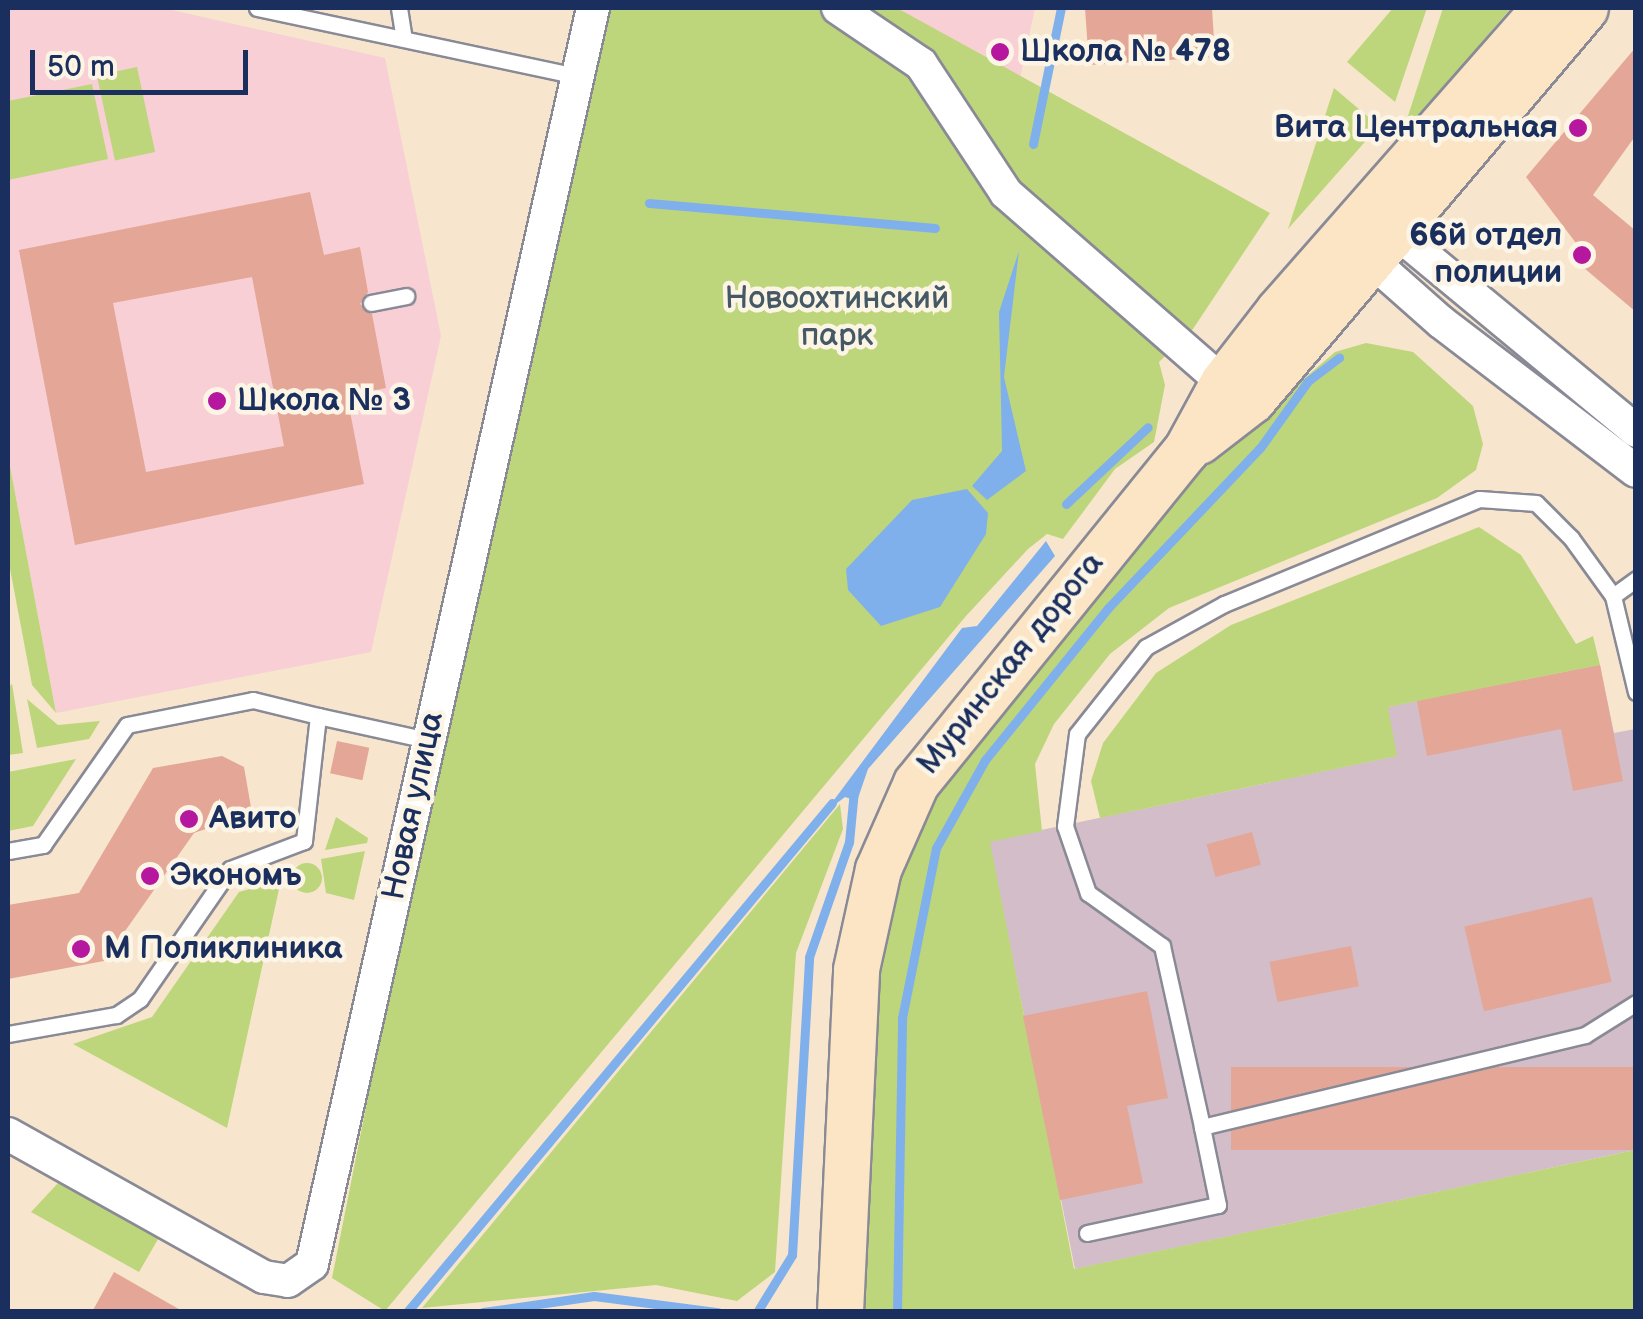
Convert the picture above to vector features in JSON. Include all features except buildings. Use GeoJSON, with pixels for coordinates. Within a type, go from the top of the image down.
{"type":"FeatureCollection","features":[{"type":"Feature","properties":{"kind":"street","name":"Новая улица"},"geometry":{"type":"LineString","coordinates":[[8,1134],[264,1277],[302,1277],[312,1264],[593,8]]}},
{"type":"Feature","properties":{"kind":"street"},"geometry":{"type":"LineString","coordinates":[[838,8],[921,64],[1006,194],[1222,382]]}},
{"type":"Feature","properties":{"kind":"street","name":"Муринская дорога"},"geometry":{"type":"LineString","coordinates":[[1186,450],[1252,400],[1544,8]]}},
{"type":"Feature","properties":{"kind":"street","name":"Муринская дорога"},"geometry":{"type":"LineString","coordinates":[[840,1312],[839,1256],[856,970],[893,830],[941,744],[1186,450],[1222,382],[1375,239],[1586,8]]}},
{"type":"Feature","properties":{"kind":"street"},"geometry":{"type":"LineString","coordinates":[[1375,239],[1636,431]]}},
{"type":"Feature","properties":{"kind":"street"},"geometry":{"type":"LineString","coordinates":[[1375,239],[1636,471]]}},
{"type":"Feature","properties":{"kind":"street","name":"Муринская дорога"},"geometry":{"type":"LineString","coordinates":[[816,1312],[839,1256]]}},
{"type":"Feature","properties":{"kind":"lane"},"geometry":{"type":"LineString","coordinates":[[258,8],[577,76]]}},
{"type":"Feature","properties":{"kind":"lane"},"geometry":{"type":"LineString","coordinates":[[399,8],[404,39]]}},
{"type":"Feature","properties":{"kind":"lane"},"geometry":{"type":"LineString","coordinates":[[370,304],[406,296]]}},
{"type":"Feature","properties":{"kind":"lane"},"geometry":{"type":"LineString","coordinates":[[1087,1233],[1218,1205],[1162,946],[1088,892],[1065,826],[1066,771],[1103,692],[1146,647],[1224,604],[1479,500],[1536,503],[1613,596],[1636,692]]}},
{"type":"Feature","properties":{"kind":"lane"},"geometry":{"type":"LineString","coordinates":[[1613,596],[1636,579]]}},
{"type":"Feature","properties":{"kind":"lane"},"geometry":{"type":"LineString","coordinates":[[8,851],[43,844],[126,725],[253,700],[427,740]]}},
{"type":"Feature","properties":{"kind":"lane"},"geometry":{"type":"LineString","coordinates":[[8,1034],[116,1014],[140,1000],[230,869],[304,840],[318,716]]}},
{"type":"Feature","properties":{"kind":"lane"},"geometry":{"type":"LineString","coordinates":[[1202,1127],[1585,1034],[1636,1004]]}},
{"type":"Feature","properties":{"kind":"shaded area","name":"Школа № 3"},"geometry":{"type":"Polygon","coordinates":[[[8,8],[163,8],[385,58],[441,336],[371,652],[56,713],[8,455],[8,8]]]}},
{"type":"Feature","properties":{"kind":"shaded area","name":"Школа № 478"},"geometry":{"type":"Polygon","coordinates":[[[897,8],[1035,8],[1020,78],[928,26],[897,8]]]}},
{"type":"Feature","properties":{"kind":"shaded area"},"geometry":{"type":"Polygon","coordinates":[[[1600,665],[1614,733],[1635,729],[1635,1150],[1075,1269],[989,841],[1396,756],[1387,707],[1600,665]]]}},
{"type":"Feature","properties":{"kind":"green space","name":"Новоохтинский парк"},"geometry":{"type":"Polygon","coordinates":[[[610,8],[897,8],[1270,213],[1193,329],[1159,362],[1165,385],[1154,442],[1115,469],[1063,539],[1047,534],[1028,549],[966,616],[385,1311],[332,1278],[524,313],[610,8]]]}},
{"type":"Feature","properties":{"kind":"green space"},"geometry":{"type":"Polygon","coordinates":[[[1393,8],[1427,8],[1395,102],[1347,62],[1393,8]]]}},
{"type":"Feature","properties":{"kind":"green space"},"geometry":{"type":"Polygon","coordinates":[[[1443,8],[1511,8],[1415,121],[1408,116],[1443,8]]]}},
{"type":"Feature","properties":{"kind":"green space"},"geometry":{"type":"Polygon","coordinates":[[[137,67],[155,152],[115,161],[97,76],[137,67]]]}},
{"type":"Feature","properties":{"kind":"green space"},"geometry":{"type":"Polygon","coordinates":[[[92,84],[108,159],[8,180],[8,101],[92,84]]]}},
{"type":"Feature","properties":{"kind":"green space"},"geometry":{"type":"Polygon","coordinates":[[[1334,88],[1379,126],[1288,229],[1334,88]]]}},
{"type":"Feature","properties":{"kind":"green space"},"geometry":{"type":"Polygon","coordinates":[[[1366,343],[1413,352],[1473,406],[1483,444],[1476,470],[1437,498],[1169,608],[1110,654],[1054,724],[1035,764],[1042,831],[990,842],[1074,1269],[1635,1150],[1635,1311],[861,1312],[872,997],[887,899],[942,779],[1212,458],[1335,352],[1366,343]]]}},
{"type":"Feature","properties":{"kind":"green space"},"geometry":{"type":"Polygon","coordinates":[[[8,455],[56,713],[32,685],[8,558],[8,455]]]}},
{"type":"Feature","properties":{"kind":"green space"},"geometry":{"type":"Polygon","coordinates":[[[1479,527],[1521,555],[1576,644],[1593,636],[1600,665],[1388,707],[1397,756],[1100,818],[1091,781],[1103,743],[1156,673],[1231,625],[1479,527]]]}},
{"type":"Feature","properties":{"kind":"green space"},"geometry":{"type":"Polygon","coordinates":[[[12,684],[23,753],[8,755],[8,688],[12,684]]]}},
{"type":"Feature","properties":{"kind":"green space"},"geometry":{"type":"Polygon","coordinates":[[[27,699],[58,725],[100,721],[89,739],[37,748],[27,699]]]}},
{"type":"Feature","properties":{"kind":"green space"},"geometry":{"type":"Polygon","coordinates":[[[76,759],[33,826],[8,831],[8,772],[76,759]]]}},
{"type":"Feature","properties":{"kind":"green space"},"geometry":{"type":"Polygon","coordinates":[[[840,804],[843,829],[796,953],[775,1272],[737,1301],[656,1285],[422,1308],[840,804]]]}},
{"type":"Feature","properties":{"kind":"green space"},"geometry":{"type":"Polygon","coordinates":[[[336,817],[368,838],[367,843],[325,850],[336,817]]]}},
{"type":"Feature","properties":{"kind":"green space"},"geometry":{"type":"Polygon","coordinates":[[[365,851],[354,900],[326,893],[321,859],[365,851]]]}},
{"type":"Feature","properties":{"kind":"green space"},"geometry":{"type":"Polygon","coordinates":[[[307,863],[318,867],[322,878],[318,889],[307,893],[296,889],[292,878],[296,867],[307,863]]]}},
{"type":"Feature","properties":{"kind":"green space"},"geometry":{"type":"Polygon","coordinates":[[[281,880],[227,1128],[73,1044],[152,1017],[239,892],[281,880]]]}},
{"type":"Feature","properties":{"kind":"green space"},"geometry":{"type":"Polygon","coordinates":[[[60,1181],[161,1234],[139,1272],[31,1212],[60,1181]]]}},
{"type":"Feature","properties":{"kind":"water"},"geometry":{"type":"Polygon","coordinates":[[[1019,251],[1004,377],[1026,471],[987,500],[972,486],[1002,451],[999,312],[1019,251]]]}},
{"type":"Feature","properties":{"kind":"water"},"geometry":{"type":"Polygon","coordinates":[[[967,489],[988,513],[986,534],[940,607],[881,626],[848,590],[846,569],[912,500],[967,489]]]}},
{"type":"Feature","properties":{"kind":"water"},"geometry":{"type":"Polygon","coordinates":[[[1046,541],[1055,556],[868,769],[857,801],[845,797],[825,812],[962,628],[977,626],[1046,541]]]}},
{"type":"Feature","properties":{"kind":"waterway"},"geometry":{"type":"LineString","coordinates":[[1033,144],[1061,8]]}},
{"type":"Feature","properties":{"kind":"waterway"},"geometry":{"type":"LineString","coordinates":[[649,203],[935,228]]}},
{"type":"Feature","properties":{"kind":"waterway"},"geometry":{"type":"LineString","coordinates":[[897,1312],[902,1018],[936,848],[985,760],[1108,608],[1260,448],[1308,381],[1339,358]]}},
{"type":"Feature","properties":{"kind":"waterway"},"geometry":{"type":"LineString","coordinates":[[1066,504],[1148,427]]}},
{"type":"Feature","properties":{"kind":"waterway"},"geometry":{"type":"LineString","coordinates":[[757,1312],[792,1255],[809,957],[849,842],[854,790]]}},
{"type":"Feature","properties":{"kind":"waterway"},"geometry":{"type":"LineString","coordinates":[[407,1312],[832,803]]}},
{"type":"Feature","properties":{"kind":"waterway"},"geometry":{"type":"LineString","coordinates":[[483,1312],[594,1296],[718,1312]]}},
{"type":"Feature","properties":{"kind":"place","name":"Школа № 478"},"geometry":{"type":"Point","coordinates":[1000,52]}},
{"type":"Feature","properties":{"kind":"place","name":"Вита Центральная"},"geometry":{"type":"Point","coordinates":[1578,128]}},
{"type":"Feature","properties":{"kind":"place","name":"66й отдел полиции"},"geometry":{"type":"Point","coordinates":[1582,255]}},
{"type":"Feature","properties":{"kind":"place","name":"Школа № 3"},"geometry":{"type":"Point","coordinates":[217,401]}},
{"type":"Feature","properties":{"kind":"place","name":"Авито"},"geometry":{"type":"Point","coordinates":[189,819]}},
{"type":"Feature","properties":{"kind":"place","name":"Экономъ"},"geometry":{"type":"Point","coordinates":[150,876]}},
{"type":"Feature","properties":{"kind":"place","name":"М Поликлиника"},"geometry":{"type":"Point","coordinates":[81,949]}}]}
